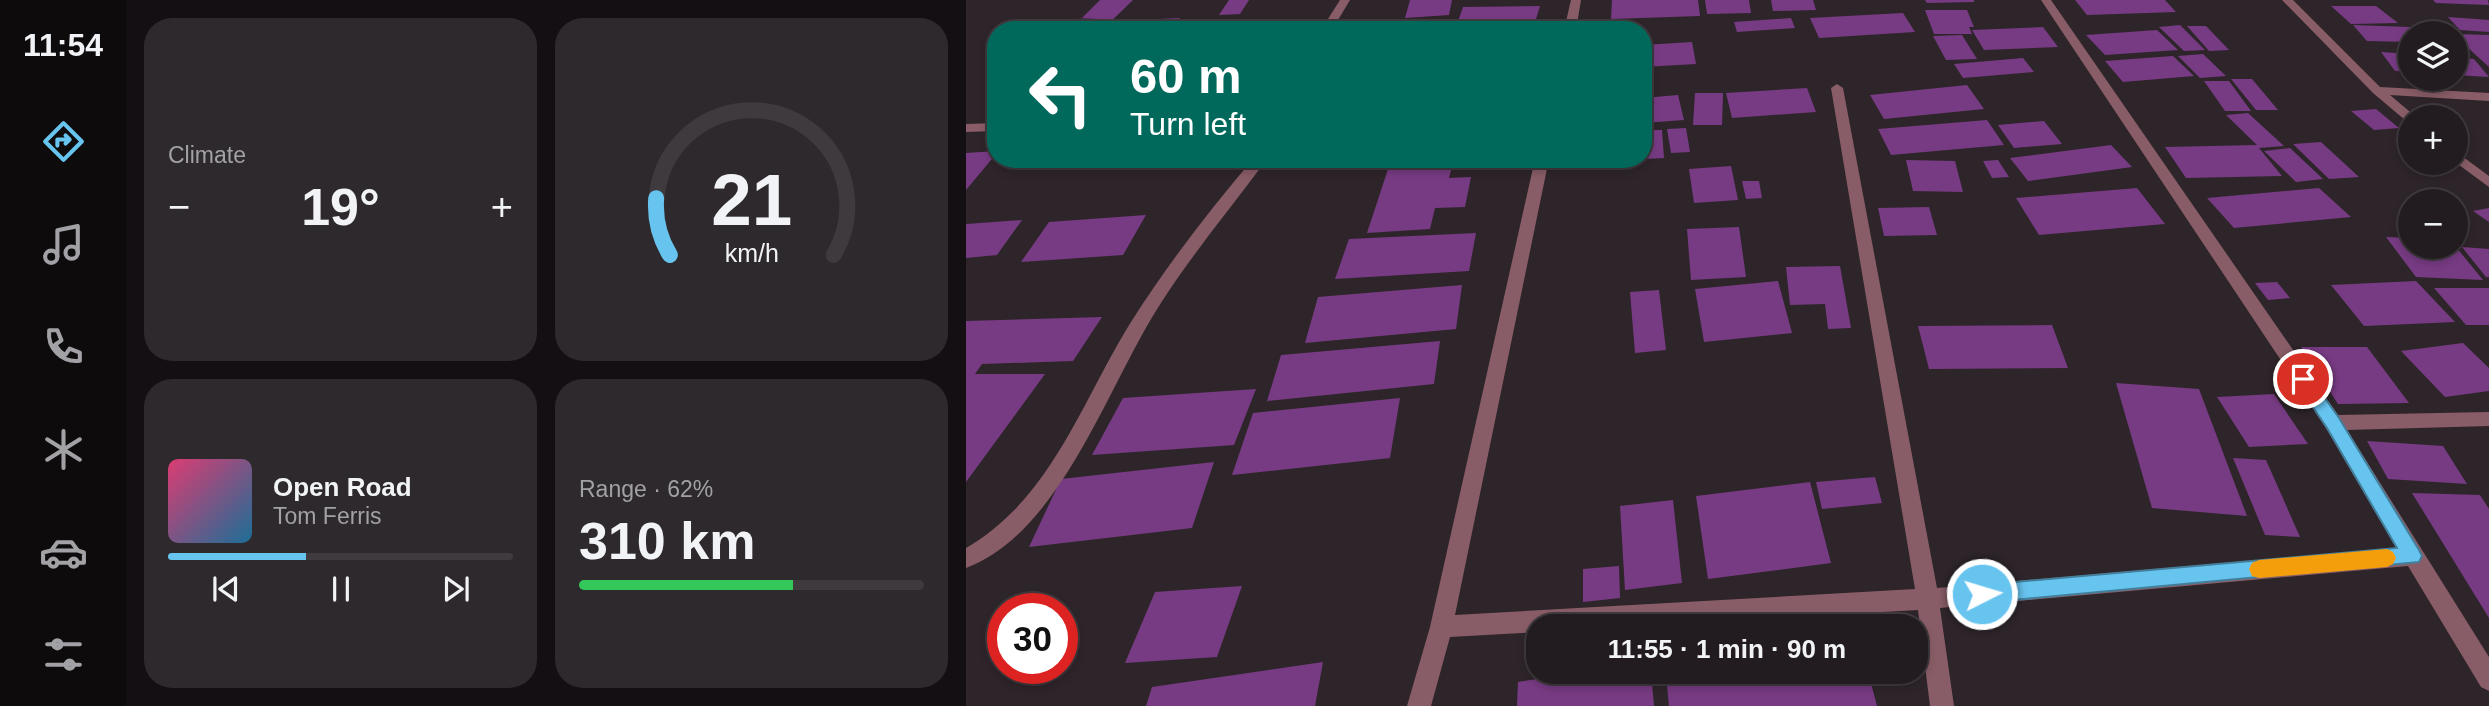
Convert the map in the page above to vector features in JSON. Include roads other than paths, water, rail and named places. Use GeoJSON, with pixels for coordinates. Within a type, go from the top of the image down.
{"type":"FeatureCollection","features":[{"type":"Feature","properties":{"kind":"street"},"geometry":{"type":"LineString","coordinates":[[1332,21],[1345,0]]}},
{"type":"Feature","properties":{"kind":"street"},"geometry":{"type":"LineString","coordinates":[[1572,21],[1576,0]]}},
{"type":"Feature","properties":{"kind":"street"},"geometry":{"type":"LineString","coordinates":[[2046,0],[2333,423],[2489,679]]}},
{"type":"Feature","properties":{"kind":"street"},"geometry":{"type":"LineString","coordinates":[[2287,0],[2377,90],[2398,107]]}},
{"type":"Feature","properties":{"kind":"street"},"geometry":{"type":"LineString","coordinates":[[1837,88],[1928,599],[1941,706]]}},
{"type":"Feature","properties":{"kind":"street"},"geometry":{"type":"LineString","coordinates":[[2377,90],[2489,97]]}},
{"type":"Feature","properties":{"kind":"street"},"geometry":{"type":"LineString","coordinates":[[969,131],[987,128]]}},
{"type":"Feature","properties":{"kind":"street"},"geometry":{"type":"LineString","coordinates":[[2468,166],[2489,183]]}},
{"type":"Feature","properties":{"kind":"street"},"geometry":{"type":"LineString","coordinates":[[968,560],[1011,528],[1047,491],[1073,449],[1123,349],[1186,256],[1253,168]]}},
{"type":"Feature","properties":{"kind":"street"},"geometry":{"type":"LineString","coordinates":[[1419,706],[1441,627],[1540,168]]}},
{"type":"Feature","properties":{"kind":"street"},"geometry":{"type":"LineString","coordinates":[[2333,423],[2489,419]]}},
{"type":"Feature","properties":{"kind":"street"},"geometry":{"type":"LineString","coordinates":[[1441,627],[1928,599],[2412,556]]}}]}
